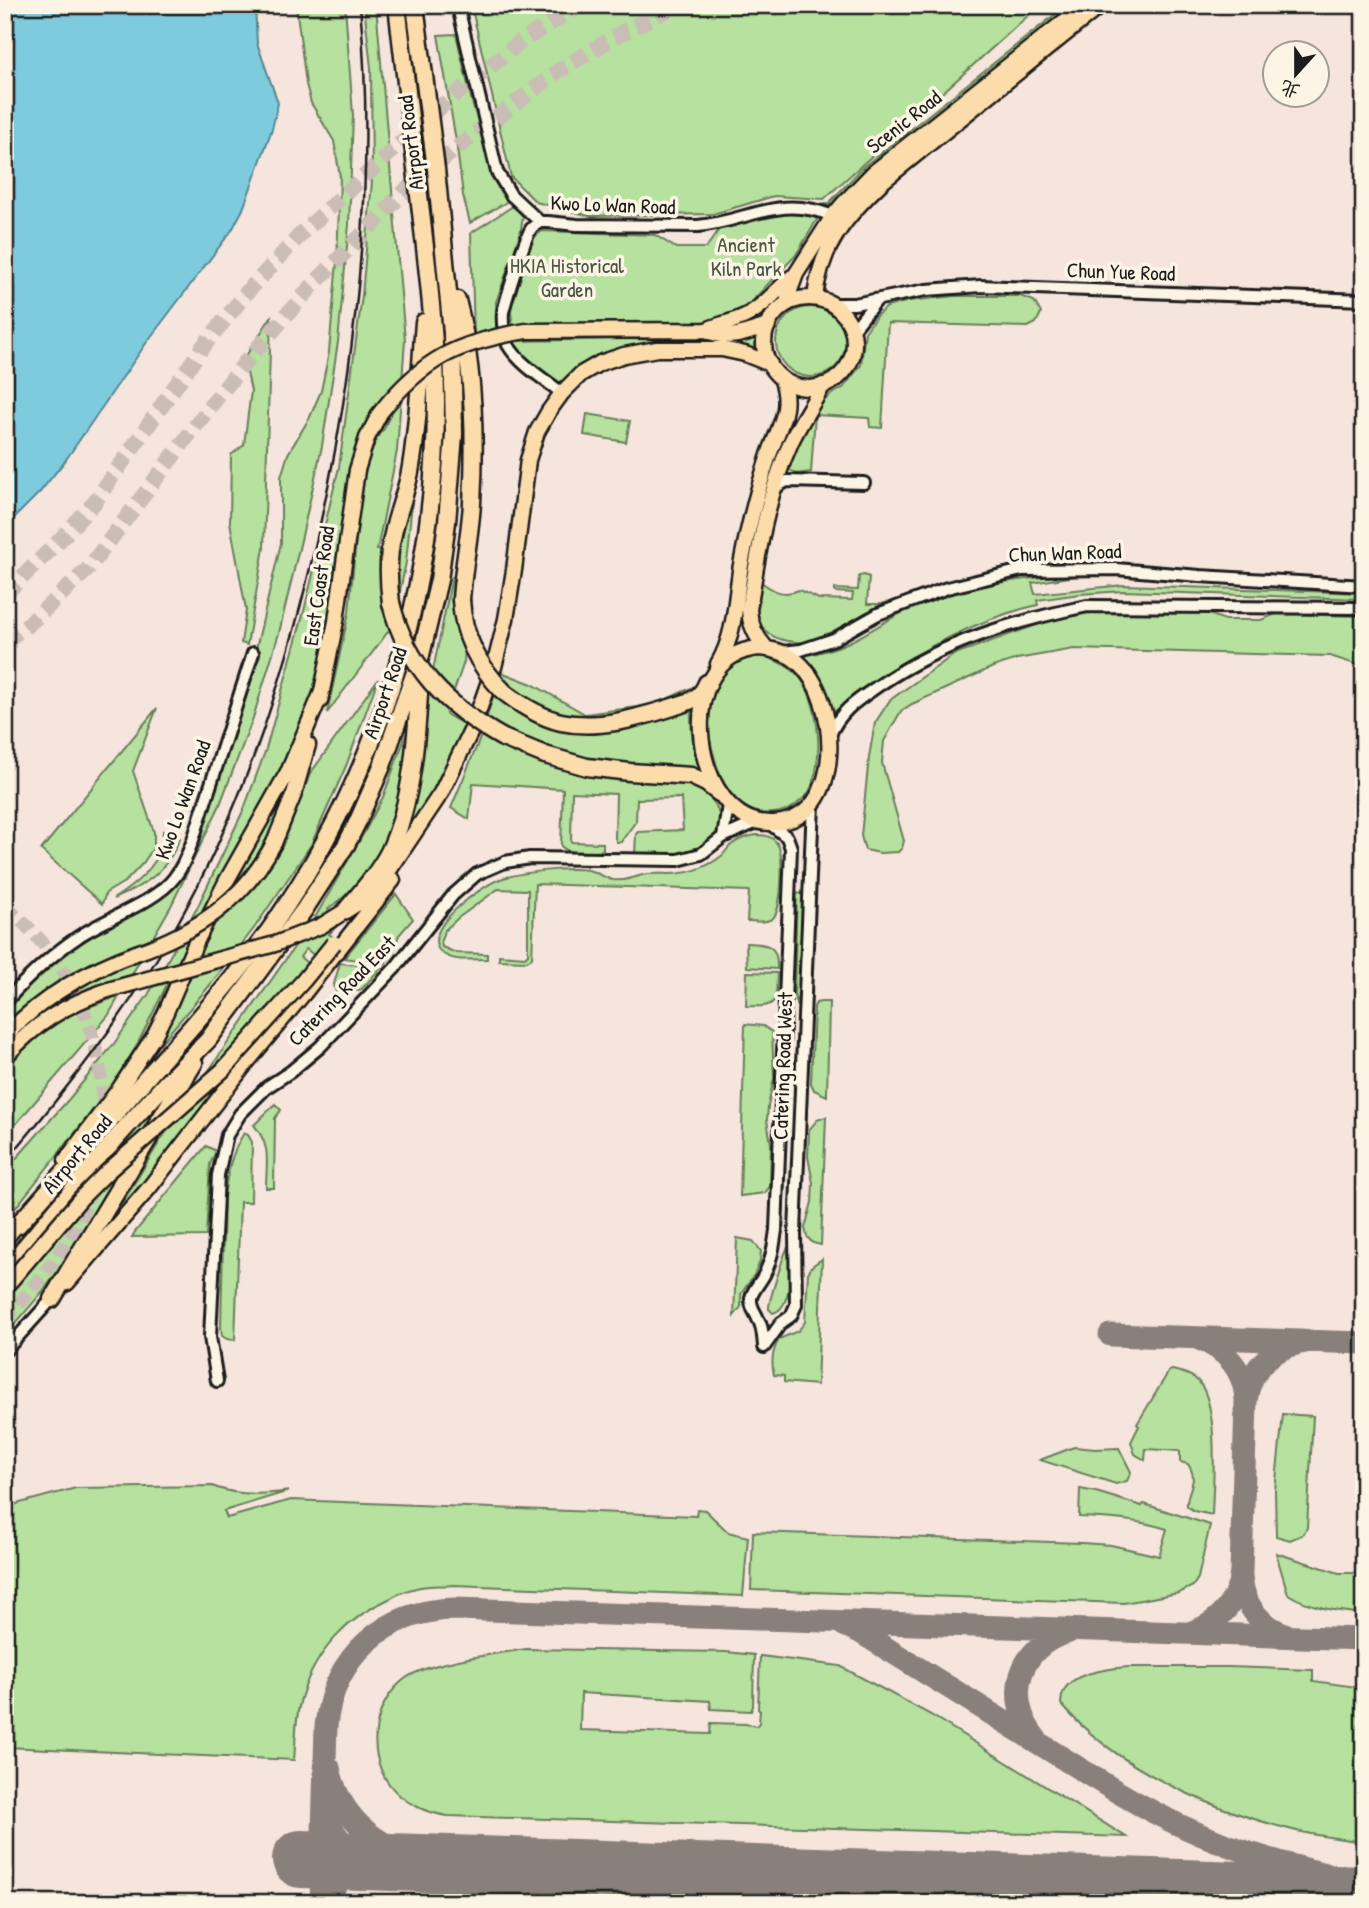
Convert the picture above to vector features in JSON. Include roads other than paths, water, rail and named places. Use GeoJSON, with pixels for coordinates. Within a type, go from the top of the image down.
{"type":"FeatureCollection","features":[{"type":"Feature","properties":{"kind":"highway","name":"Airport Road"},"geometry":{"type":"LineString","coordinates":[[18,1225],[208,1008],[265,936],[320,850],[347,799],[384,710],[418,588],[428,528],[436,402],[428,278],[397,5]]}},
{"type":"Feature","properties":{"kind":"highway","name":"Airport Road"},"geometry":{"type":"LineString","coordinates":[[8,1279],[118,1136],[208,1040],[304,910],[346,845],[382,766],[421,655],[439,580],[446,534],[454,434],[452,333],[415,5]]}},
{"type":"Feature","properties":{"kind":"highway"},"geometry":{"type":"LineString","coordinates":[[444,251],[465,330],[472,390],[472,506],[461,600],[472,648],[484,669],[504,692],[522,705],[551,719],[569,723],[592,724],[640,716],[686,702],[699,695],[710,679]]}},
{"type":"Feature","properties":{"kind":"highway"},"geometry":{"type":"LineString","coordinates":[[428,278],[412,457],[389,555],[391,603],[405,644],[428,680],[461,711],[503,738],[545,755],[587,766],[691,776],[706,783],[723,799]]}},
{"type":"Feature","properties":{"kind":"highway"},"geometry":{"type":"LineString","coordinates":[[348,909],[383,863],[400,821],[409,785],[416,731],[421,655]]}},
{"type":"Feature","properties":{"kind":"highway"},"geometry":{"type":"LineString","coordinates":[[52,1299],[208,1040]]}},
{"type":"Feature","properties":{"kind":"main road","name":"Scenic Road"},"geometry":{"type":"LineString","coordinates":[[768,326],[774,314],[788,303],[796,274],[833,216],[873,173],[1085,5]]}},
{"type":"Feature","properties":{"kind":"main road","name":"Scenic Road"},"geometry":{"type":"LineString","coordinates":[[815,298],[817,277],[831,243],[858,205],[883,181],[1101,5]]}},
{"type":"Feature","properties":{"kind":"main road"},"geometry":{"type":"LineString","coordinates":[[706,330],[747,316],[796,274]]}},
{"type":"Feature","properties":{"kind":"main road"},"geometry":{"type":"LineString","coordinates":[[781,378],[803,387],[824,385],[847,368],[855,344],[853,330],[846,317],[833,304],[815,298],[801,298],[788,303]]}},
{"type":"Feature","properties":{"kind":"main road"},"geometry":{"type":"LineString","coordinates":[[710,679],[720,665],[736,653],[752,649],[766,648],[782,652],[804,668],[814,683],[825,715],[829,761],[827,778],[813,804],[802,814],[791,820],[764,823],[744,817],[723,799],[708,768],[704,747],[702,707],[710,679],[723,656],[733,627],[751,515],[786,406],[786,391],[781,378],[770,364],[764,345],[768,326]]}},
{"type":"Feature","properties":{"kind":"main road","name":"East Coast Road"},"geometry":{"type":"LineString","coordinates":[[5,1036],[41,1003],[67,985],[100,967],[181,934],[211,916],[247,884],[261,866],[274,843],[294,794],[321,694],[338,609],[357,470],[367,438],[380,413],[408,380],[440,357],[477,341],[526,331],[706,330],[725,337],[768,326]]}},
{"type":"Feature","properties":{"kind":"main road"},"geometry":{"type":"LineString","coordinates":[[8,1279],[107,1172],[223,1070],[290,997],[334,943],[363,900],[388,872],[441,793],[473,727],[494,667],[509,602],[528,460],[537,432],[562,393],[581,374],[600,363],[657,349],[722,349],[770,364]]}},
{"type":"Feature","properties":{"kind":"main road"},"geometry":{"type":"LineString","coordinates":[[766,648],[755,634],[749,611],[761,538],[771,494],[783,476],[802,421],[824,385]]}},
{"type":"Feature","properties":{"kind":"main road"},"geometry":{"type":"LineString","coordinates":[[18,1225],[120,1088],[154,1036],[227,880],[289,770],[321,694]]}},
{"type":"Feature","properties":{"kind":"main road"},"geometry":{"type":"LineString","coordinates":[[52,1299],[149,1188],[388,887],[434,816],[441,793]]}},
{"type":"Feature","properties":{"kind":"main road"},"geometry":{"type":"LineString","coordinates":[[5,1056],[30,1032],[56,1013],[82,999],[275,944],[321,926],[363,900]]}},
{"type":"Feature","properties":{"kind":"main road","name":"Airport Road"},"geometry":{"type":"LineString","coordinates":[[5,1239],[18,1225]]}},
{"type":"Feature","properties":{"kind":"street","name":"Kwo Lo Wan Road"},"geometry":{"type":"LineString","coordinates":[[458,7],[497,172],[511,195],[540,222],[698,226],[782,207],[819,210],[833,216]]}},
{"type":"Feature","properties":{"kind":"street"},"geometry":{"type":"LineString","coordinates":[[540,222],[533,226],[527,236],[503,313],[503,325],[508,345],[517,356],[562,393]]}},
{"type":"Feature","properties":{"kind":"street","name":"Chun Yue Road"},"geometry":{"type":"LineString","coordinates":[[833,304],[853,304],[926,290],[981,286],[1364,300]]}},
{"type":"Feature","properties":{"kind":"street"},"geometry":{"type":"LineString","coordinates":[[853,330],[877,300]]}},
{"type":"Feature","properties":{"kind":"street"},"geometry":{"type":"LineString","coordinates":[[783,476],[864,483]]}},
{"type":"Feature","properties":{"kind":"street","name":"Chun Wan Road"},"geometry":{"type":"LineString","coordinates":[[782,652],[801,650],[834,639],[878,614],[947,588],[1022,570],[1116,569],[1364,586]]}},
{"type":"Feature","properties":{"kind":"street"},"geometry":{"type":"LineString","coordinates":[[828,737],[842,713],[923,658],[1011,624],[1047,614],[1087,606],[1364,608]]}},
{"type":"Feature","properties":{"kind":"street","name":"Kwo Lo Wan Road"},"geometry":{"type":"LineString","coordinates":[[5,1002],[62,949],[104,921],[154,895],[167,886],[178,873],[193,840],[253,653]]}},
{"type":"Feature","properties":{"kind":"street"},"geometry":{"type":"LineString","coordinates":[[723,799],[723,837]]}},
{"type":"Feature","properties":{"kind":"street","name":"Catering Road West"},"geometry":{"type":"LineString","coordinates":[[764,823],[787,838],[791,848],[776,1230],[765,1275],[752,1293],[751,1300],[754,1313],[759,1319],[764,1350],[780,1323],[791,1316],[796,1305],[795,1230],[813,804]]}},
{"type":"Feature","properties":{"kind":"street","name":"Catering Road East"},"geometry":{"type":"LineString","coordinates":[[217,1381],[210,1337],[218,1175],[227,1135],[240,1114],[267,1087],[290,1072],[320,1046],[395,968],[453,895],[477,874],[505,862],[530,858],[678,859],[701,854],[723,837],[764,823]]}},
{"type":"Feature","properties":{"kind":"street"},"geometry":{"type":"LineString","coordinates":[[5,1351],[52,1299]]}},
{"type":"Feature","properties":{"kind":"street"},"geometry":{"type":"LineString","coordinates":[[759,1319],[769,1324],[780,1323]]}},
{"type":"Feature","properties":{"kind":"water"},"geometry":{"type":"Polygon","coordinates":[[[5,5],[255,5],[257,43],[278,103],[272,129],[243,209],[232,230],[147,342],[65,461],[40,492],[5,527],[5,5]]]}},
{"type":"Feature","properties":{"kind":"tunnel"},"geometry":{"type":"LineString","coordinates":[[5,594],[94,503],[202,348],[248,291],[303,232],[443,105],[520,42],[580,5]]}},
{"type":"Feature","properties":{"kind":"tunnel"},"geometry":{"type":"LineString","coordinates":[[5,641],[29,624],[88,569],[248,359],[312,286],[404,192],[558,71],[621,33],[677,5]]}},
{"type":"Feature","properties":{"kind":"tunnel"},"geometry":{"type":"LineString","coordinates":[[5,907],[32,932],[55,959],[74,989],[88,1021],[102,1090],[103,1126],[99,1162]]}},
{"type":"Feature","properties":{"kind":"tunnel"},"geometry":{"type":"LineString","coordinates":[[5,1320],[57,1257],[77,1224],[93,1185]]}},
{"type":"Feature","properties":{"kind":"railway"},"geometry":{"type":"LineString","coordinates":[[5,1162],[95,1050],[174,930],[223,832],[244,782],[280,679],[321,520],[354,329],[364,199],[364,70],[360,5]]}},
{"type":"Feature","properties":{"kind":"park label","name":"Ancient Kiln Park"},"geometry":{"type":"Point","coordinates":[746,257]}},
{"type":"Feature","properties":{"kind":"park label","name":"HKIA Historical Garden"},"geometry":{"type":"Point","coordinates":[567,278]}}]}
